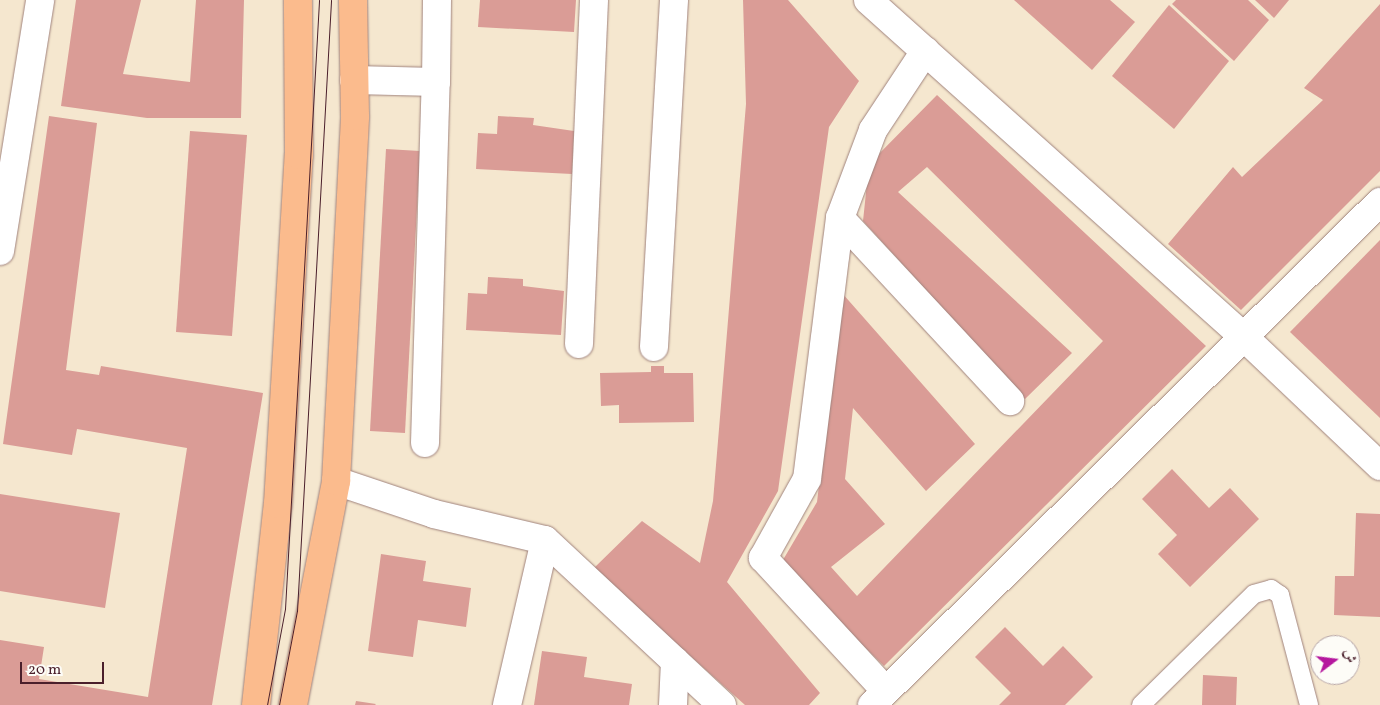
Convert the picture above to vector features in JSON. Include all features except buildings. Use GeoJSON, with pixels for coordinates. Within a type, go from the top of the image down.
{"type":"FeatureCollection","features":[{"type":"Feature","properties":{"kind":"main road"},"geometry":{"type":"LineString","coordinates":[[256,705],[279,494],[298,155],[298,0]]}},
{"type":"Feature","properties":{"kind":"main road"},"geometry":{"type":"LineString","coordinates":[[293,705],[336,481],[354,80],[353,0]]}},
{"type":"Feature","properties":{"kind":"street"},"geometry":{"type":"LineString","coordinates":[[0,251],[40,0]]}},
{"type":"Feature","properties":{"kind":"street"},"geometry":{"type":"LineString","coordinates":[[425,443],[437,0]]}},
{"type":"Feature","properties":{"kind":"street"},"geometry":{"type":"LineString","coordinates":[[578,344],[594,0]]}},
{"type":"Feature","properties":{"kind":"street"},"geometry":{"type":"LineString","coordinates":[[654,347],[674,0]]}},
{"type":"Feature","properties":{"kind":"street"},"geometry":{"type":"LineString","coordinates":[[868,0],[1245,338],[1380,466]]}},
{"type":"Feature","properties":{"kind":"street"},"geometry":{"type":"LineString","coordinates":[[925,51],[873,130],[840,218],[807,479],[763,558],[879,697],[1245,338],[1380,202]]}},
{"type":"Feature","properties":{"kind":"street"},"geometry":{"type":"LineString","coordinates":[[354,80],[436,82]]}},
{"type":"Feature","properties":{"kind":"street"},"geometry":{"type":"LineString","coordinates":[[840,218],[1010,401]]}},
{"type":"Feature","properties":{"kind":"street"},"geometry":{"type":"LineString","coordinates":[[336,481],[434,514],[545,540],[722,705]]}},
{"type":"Feature","properties":{"kind":"street"},"geometry":{"type":"LineString","coordinates":[[507,705],[545,540]]}},
{"type":"Feature","properties":{"kind":"street"},"geometry":{"type":"LineString","coordinates":[[674,705],[675,662]]}},
{"type":"Feature","properties":{"kind":"lane"},"geometry":{"type":"LineString","coordinates":[[1140,705],[1254,594],[1271,589],[1280,595],[1309,705]]}},
{"type":"Feature","properties":{"kind":"tram line"},"geometry":{"type":"LineString","coordinates":[[267,705],[285,609],[319,0]]}},
{"type":"Feature","properties":{"kind":"tram line"},"geometry":{"type":"LineString","coordinates":[[279,705],[297,611],[331,0]]}}]}
